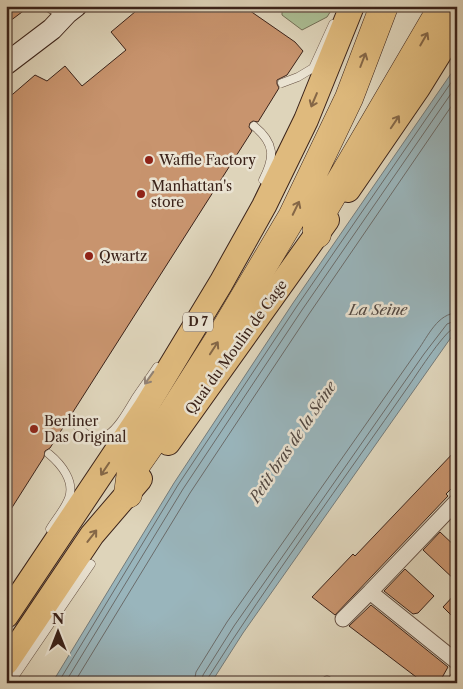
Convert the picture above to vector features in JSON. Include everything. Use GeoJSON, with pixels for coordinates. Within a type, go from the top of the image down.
{"type":"FeatureCollection","features":[{"type":"Feature","properties":{"kind":"highway"},"geometry":{"type":"LineString","coordinates":[[128,494],[131,472],[173,412],[225,330],[292,217],[349,98],[384,6]]}},
{"type":"Feature","properties":{"kind":"highway"},"geometry":{"type":"LineString","coordinates":[[317,234],[317,221],[443,6]]}},
{"type":"Feature","properties":{"kind":"main road","name":"D 7"},"geometry":{"type":"LineString","coordinates":[[11,609],[146,407],[221,284],[264,206],[306,120],[351,6]]}},
{"type":"Feature","properties":{"kind":"main road"},"geometry":{"type":"LineString","coordinates":[[6,49],[65,8]]}},
{"type":"Feature","properties":{"kind":"main road"},"geometry":{"type":"LineString","coordinates":[[6,64],[52,30],[65,8]]}},
{"type":"Feature","properties":{"kind":"main road","name":"Quai du Moulin de Cage"},"geometry":{"type":"LineString","coordinates":[[6,663],[92,535],[149,469],[317,234],[407,103],[457,25]]}},
{"type":"Feature","properties":{"kind":"street"},"geometry":{"type":"LineString","coordinates":[[342,619],[457,501]]}},
{"type":"Feature","properties":{"kind":"street"},"geometry":{"type":"LineString","coordinates":[[370,592],[457,662]]}},
{"type":"Feature","properties":{"kind":"street"},"geometry":{"type":"LineString","coordinates":[[453,683],[457,676]]}},
{"type":"Feature","properties":{"kind":"lane"},"geometry":{"type":"LineString","coordinates":[[282,83],[298,77],[313,68],[333,25],[351,6]]}},
{"type":"Feature","properties":{"kind":"lane"},"geometry":{"type":"LineString","coordinates":[[254,126],[267,139],[272,157],[258,192]]}},
{"type":"Feature","properties":{"kind":"lane"},"geometry":{"type":"LineString","coordinates":[[176,341],[221,284],[242,227]]}},
{"type":"Feature","properties":{"kind":"lane"},"geometry":{"type":"LineString","coordinates":[[74,422],[89,437],[98,438],[109,435],[118,427],[160,363]]}},
{"type":"Feature","properties":{"kind":"lane"},"geometry":{"type":"LineString","coordinates":[[46,536],[69,498],[70,492],[60,462],[49,454]]}},
{"type":"Feature","properties":{"kind":"lane"},"geometry":{"type":"LineString","coordinates":[[11,609],[34,559]]}},
{"type":"Feature","properties":{"kind":"lane"},"geometry":{"type":"LineString","coordinates":[[10,683],[91,564]]}},
{"type":"Feature","properties":{"kind":"green space"},"geometry":{"type":"Polygon","coordinates":[[[282,6],[334,6],[327,17],[302,30],[282,15],[282,6]]]}},
{"type":"Feature","properties":{"kind":"water","name":"La Seine"},"geometry":{"type":"Polygon","coordinates":[[[457,65],[457,329],[243,633],[211,683],[52,683],[174,483],[293,303],[457,65]]]}},
{"type":"Feature","properties":{"kind":"building"},"geometry":{"type":"Polygon","coordinates":[[[6,6],[30,6],[6,24],[6,6]]]}},
{"type":"Feature","properties":{"kind":"building","name":"Qwartz"},"geometry":{"type":"Polygon","coordinates":[[[142,6],[243,6],[295,42],[303,51],[287,75],[277,80],[279,88],[258,122],[253,121],[250,123],[249,127],[252,131],[50,448],[45,451],[44,457],[6,517],[6,100],[35,75],[47,81],[65,66],[82,86],[126,50],[111,32],[142,6]]]}},
{"type":"Feature","properties":{"kind":"building"},"geometry":{"type":"Polygon","coordinates":[[[457,449],[457,483],[446,494],[448,496],[335,615],[312,597],[353,554],[355,556],[457,449]]]}},
{"type":"Feature","properties":{"kind":"building"},"geometry":{"type":"Polygon","coordinates":[[[440,532],[457,548],[457,582],[423,550],[440,532]]]}},
{"type":"Feature","properties":{"kind":"building"},"geometry":{"type":"Polygon","coordinates":[[[405,569],[434,596],[418,613],[413,614],[384,591],[405,569]]]}},
{"type":"Feature","properties":{"kind":"building"},"geometry":{"type":"Polygon","coordinates":[[[457,592],[457,621],[443,607],[457,592]]]}},
{"type":"Feature","properties":{"kind":"building"},"geometry":{"type":"Polygon","coordinates":[[[371,605],[448,667],[439,683],[424,683],[349,626],[371,605]]]}},
{"type":"Feature","properties":{"kind":"place","name":"Waffle Factory"},"geometry":{"type":"Point","coordinates":[149,160]}},
{"type":"Feature","properties":{"kind":"place","name":"Manhattan's store"},"geometry":{"type":"Point","coordinates":[141,194]}},
{"type":"Feature","properties":{"kind":"place","name":"Qwartz"},"geometry":{"type":"Point","coordinates":[89,256]}},
{"type":"Feature","properties":{"kind":"place","name":"Berliner Das Original"},"geometry":{"type":"Point","coordinates":[34,429]}},
{"type":"Feature","properties":{"kind":"water label","name":"Petit bras de la Seine"},"geometry":{"type":"Point","coordinates":[293,442]}}]}
